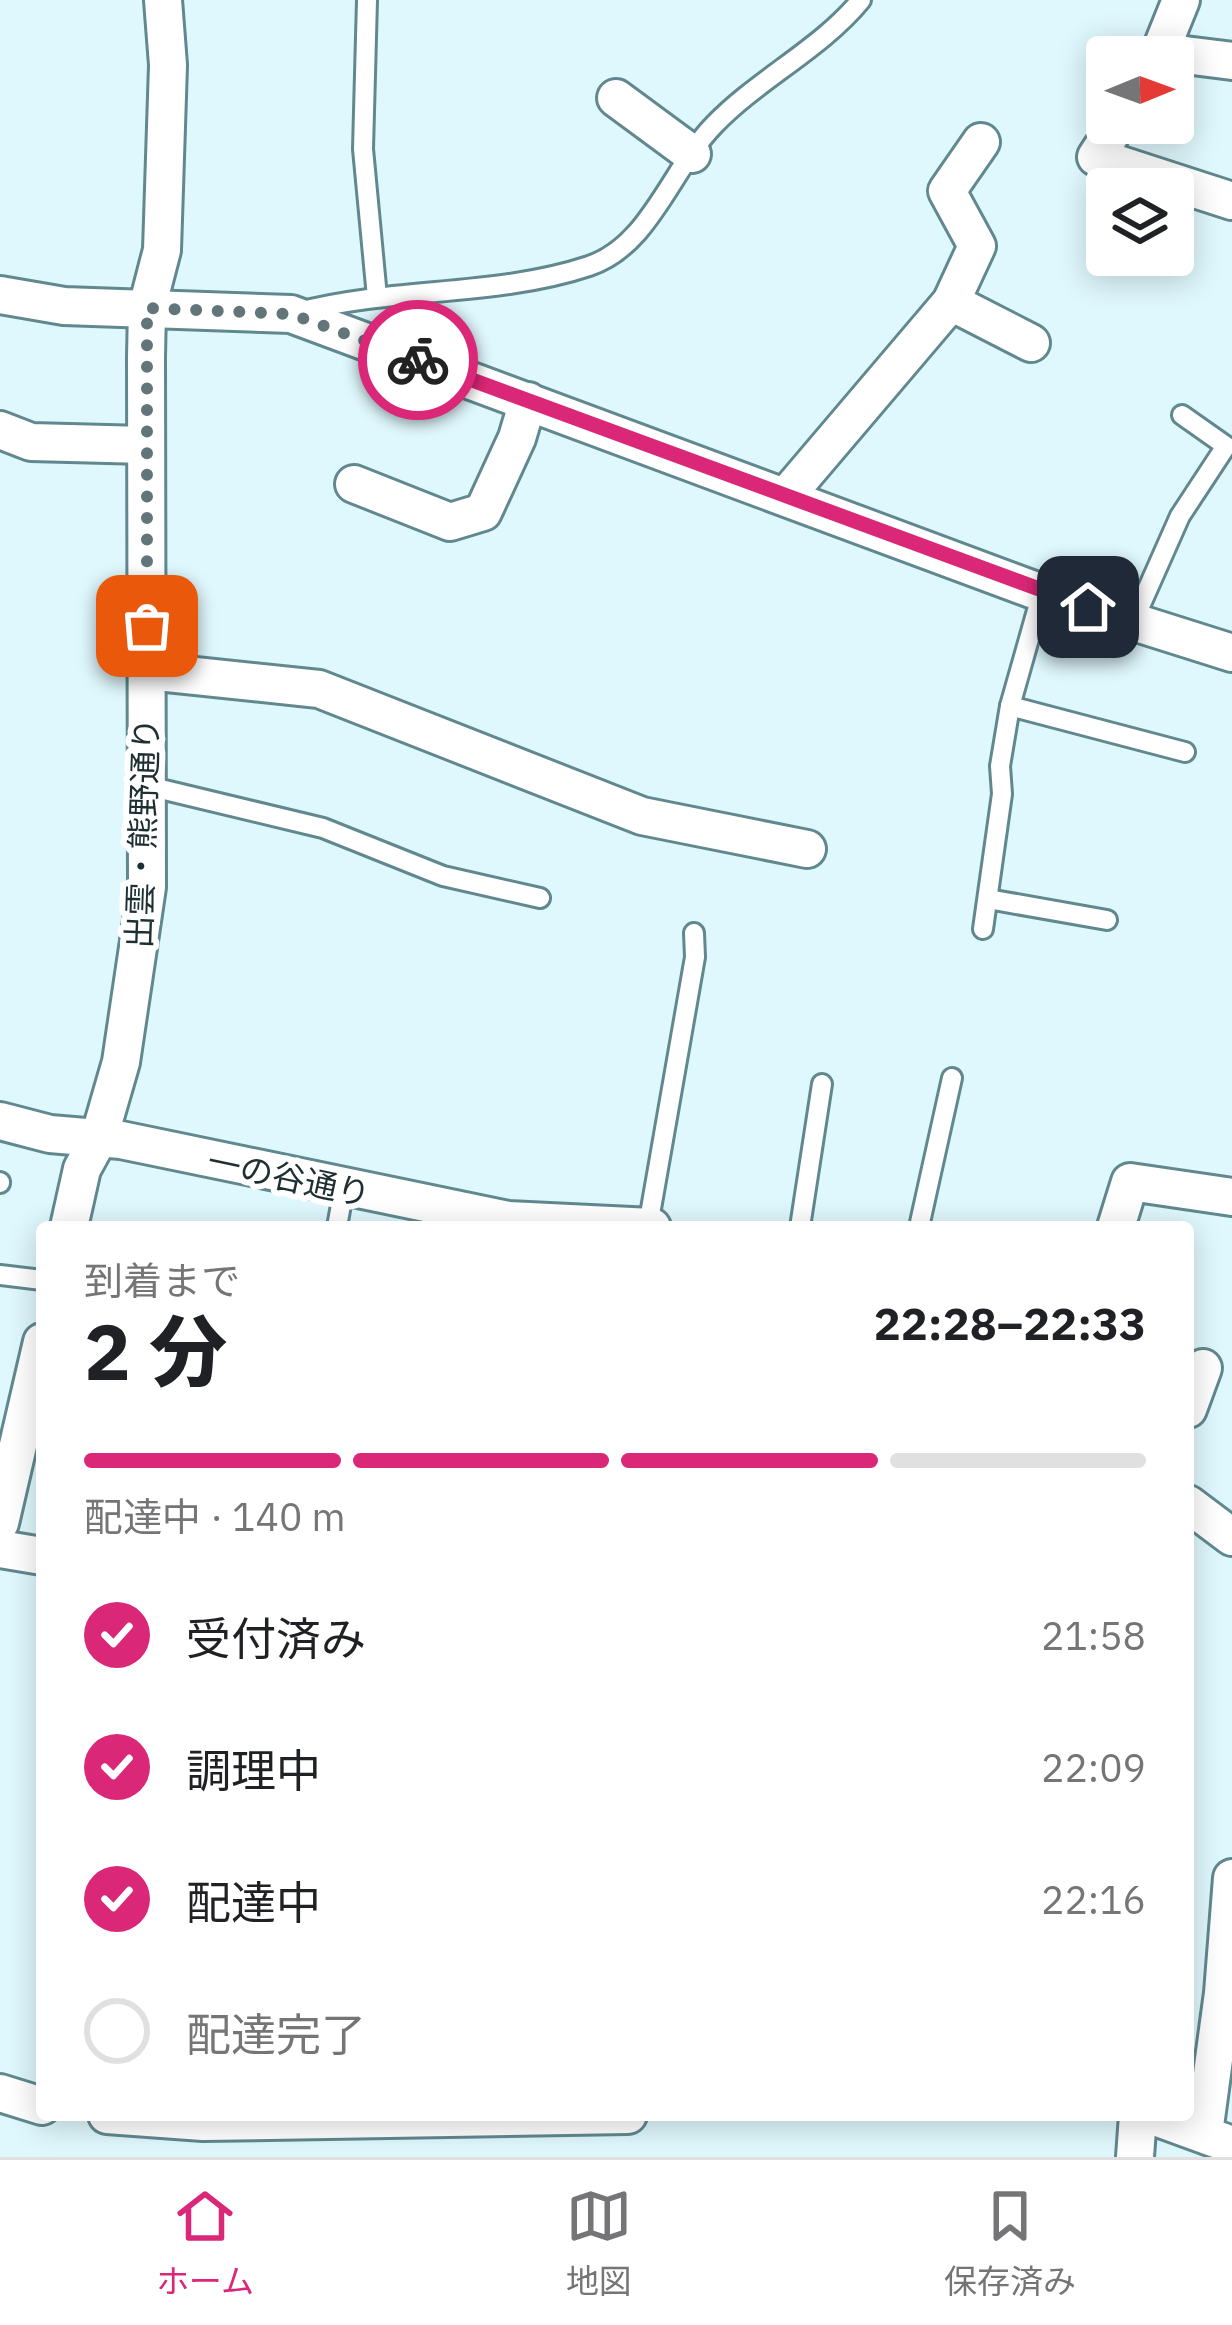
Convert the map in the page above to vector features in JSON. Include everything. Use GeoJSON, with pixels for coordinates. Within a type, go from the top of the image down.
{"type":"FeatureCollection","features":[{"type":"Feature","properties":{"kind":"street","name":"出雲・熊野通り"},"geometry":{"type":"LineString","coordinates":[[70,1221],[82,1169],[99,1138],[121,1062],[147,887],[147,308],[162,250],[168,65],[163,0]]}},
{"type":"Feature","properties":{"kind":"street"},"geometry":{"type":"LineString","coordinates":[[1167,36],[1181,0]]}},
{"type":"Feature","properties":{"kind":"street"},"geometry":{"type":"LineString","coordinates":[[1194,58],[1232,61]]}},
{"type":"Feature","properties":{"kind":"street"},"geometry":{"type":"LineString","coordinates":[[616,98],[692,154]]}},
{"type":"Feature","properties":{"kind":"street"},"geometry":{"type":"LineString","coordinates":[[788,495],[951,302],[977,246],[947,191],[981,142]]}},
{"type":"Feature","properties":{"kind":"street"},"geometry":{"type":"LineString","coordinates":[[1104,144],[1096,157],[1232,201]]}},
{"type":"Feature","properties":{"kind":"street"},"geometry":{"type":"LineString","coordinates":[[4,290],[64,307],[291,314],[1042,592],[1232,653]]}},
{"type":"Feature","properties":{"kind":"street"},"geometry":{"type":"LineString","coordinates":[[951,302],[1031,343]]}},
{"type":"Feature","properties":{"kind":"street"},"geometry":{"type":"LineString","coordinates":[[354,484],[450,522],[483,512],[529,400]]}},
{"type":"Feature","properties":{"kind":"street"},"geometry":{"type":"LineString","coordinates":[[0,430],[31,442],[145,445]]}},
{"type":"Feature","properties":{"kind":"street"},"geometry":{"type":"LineString","coordinates":[[148,671],[319,689],[642,816],[807,849]]}},
{"type":"Feature","properties":{"kind":"street","name":"一の谷通り"},"geometry":{"type":"LineString","coordinates":[[0,1121],[522,1221]]}},
{"type":"Feature","properties":{"kind":"street"},"geometry":{"type":"LineString","coordinates":[[1118,1221],[1130,1182],[1232,1196]]}},
{"type":"Feature","properties":{"kind":"street"},"geometry":{"type":"LineString","coordinates":[[0,1523],[36,1368]]}},
{"type":"Feature","properties":{"kind":"street"},"geometry":{"type":"LineString","coordinates":[[1194,1393],[1203,1368]]}},
{"type":"Feature","properties":{"kind":"street"},"geometry":{"type":"LineString","coordinates":[[1194,1509],[1232,1538]]}},
{"type":"Feature","properties":{"kind":"street"},"geometry":{"type":"LineString","coordinates":[[0,1549],[36,1555]]}},
{"type":"Feature","properties":{"kind":"street"},"geometry":{"type":"LineString","coordinates":[[1167,2121],[1218,2139],[1232,1878]]}},
{"type":"Feature","properties":{"kind":"street"},"geometry":{"type":"LineString","coordinates":[[0,2093],[36,2104]]}},
{"type":"Feature","properties":{"kind":"street"},"geometry":{"type":"LineString","coordinates":[[189,2121],[261,2121]]}},
{"type":"Feature","properties":{"kind":"street"},"geometry":{"type":"LineString","coordinates":[[1135,2157],[1138,2121]]}},
{"type":"Feature","properties":{"kind":"lane"},"geometry":{"type":"LineString","coordinates":[[367,0],[363,149],[377,297]]}},
{"type":"Feature","properties":{"kind":"lane"},"geometry":{"type":"LineString","coordinates":[[291,314],[336,302],[497,284],[587,266],[621,251],[713,126],[851,3]]}},
{"type":"Feature","properties":{"kind":"lane"},"geometry":{"type":"LineString","coordinates":[[1133,622],[1180,516],[1229,442],[1182,415]]}},
{"type":"Feature","properties":{"kind":"lane"},"geometry":{"type":"LineString","coordinates":[[983,929],[1010,706],[1042,592]]}},
{"type":"Feature","properties":{"kind":"lane"},"geometry":{"type":"LineString","coordinates":[[1010,706],[1185,752]]}},
{"type":"Feature","properties":{"kind":"lane"},"geometry":{"type":"LineString","coordinates":[[148,786],[323,828],[443,876],[540,898]]}},
{"type":"Feature","properties":{"kind":"lane"},"geometry":{"type":"LineString","coordinates":[[988,898],[1107,920]]}},
{"type":"Feature","properties":{"kind":"lane"},"geometry":{"type":"LineString","coordinates":[[651,1221],[694,933]]}},
{"type":"Feature","properties":{"kind":"lane"},"geometry":{"type":"LineString","coordinates":[[920,1221],[952,1078]]}},
{"type":"Feature","properties":{"kind":"lane"},"geometry":{"type":"LineString","coordinates":[[801,1221],[822,1084]]}},
{"type":"Feature","properties":{"kind":"lane"},"geometry":{"type":"LineString","coordinates":[[338,1221],[344,1189]]}},
{"type":"Feature","properties":{"kind":"lane"},"geometry":{"type":"LineString","coordinates":[[0,1275],[36,1279]]}},
{"type":"Feature","properties":{"kind":"way so far"},"geometry":{"type":"LineString","coordinates":[[147,626],[147,308],[291,314],[418,360]]}},
{"type":"Feature","properties":{"kind":"route"},"geometry":{"type":"LineString","coordinates":[[418,360],[1088,607]]}}]}
